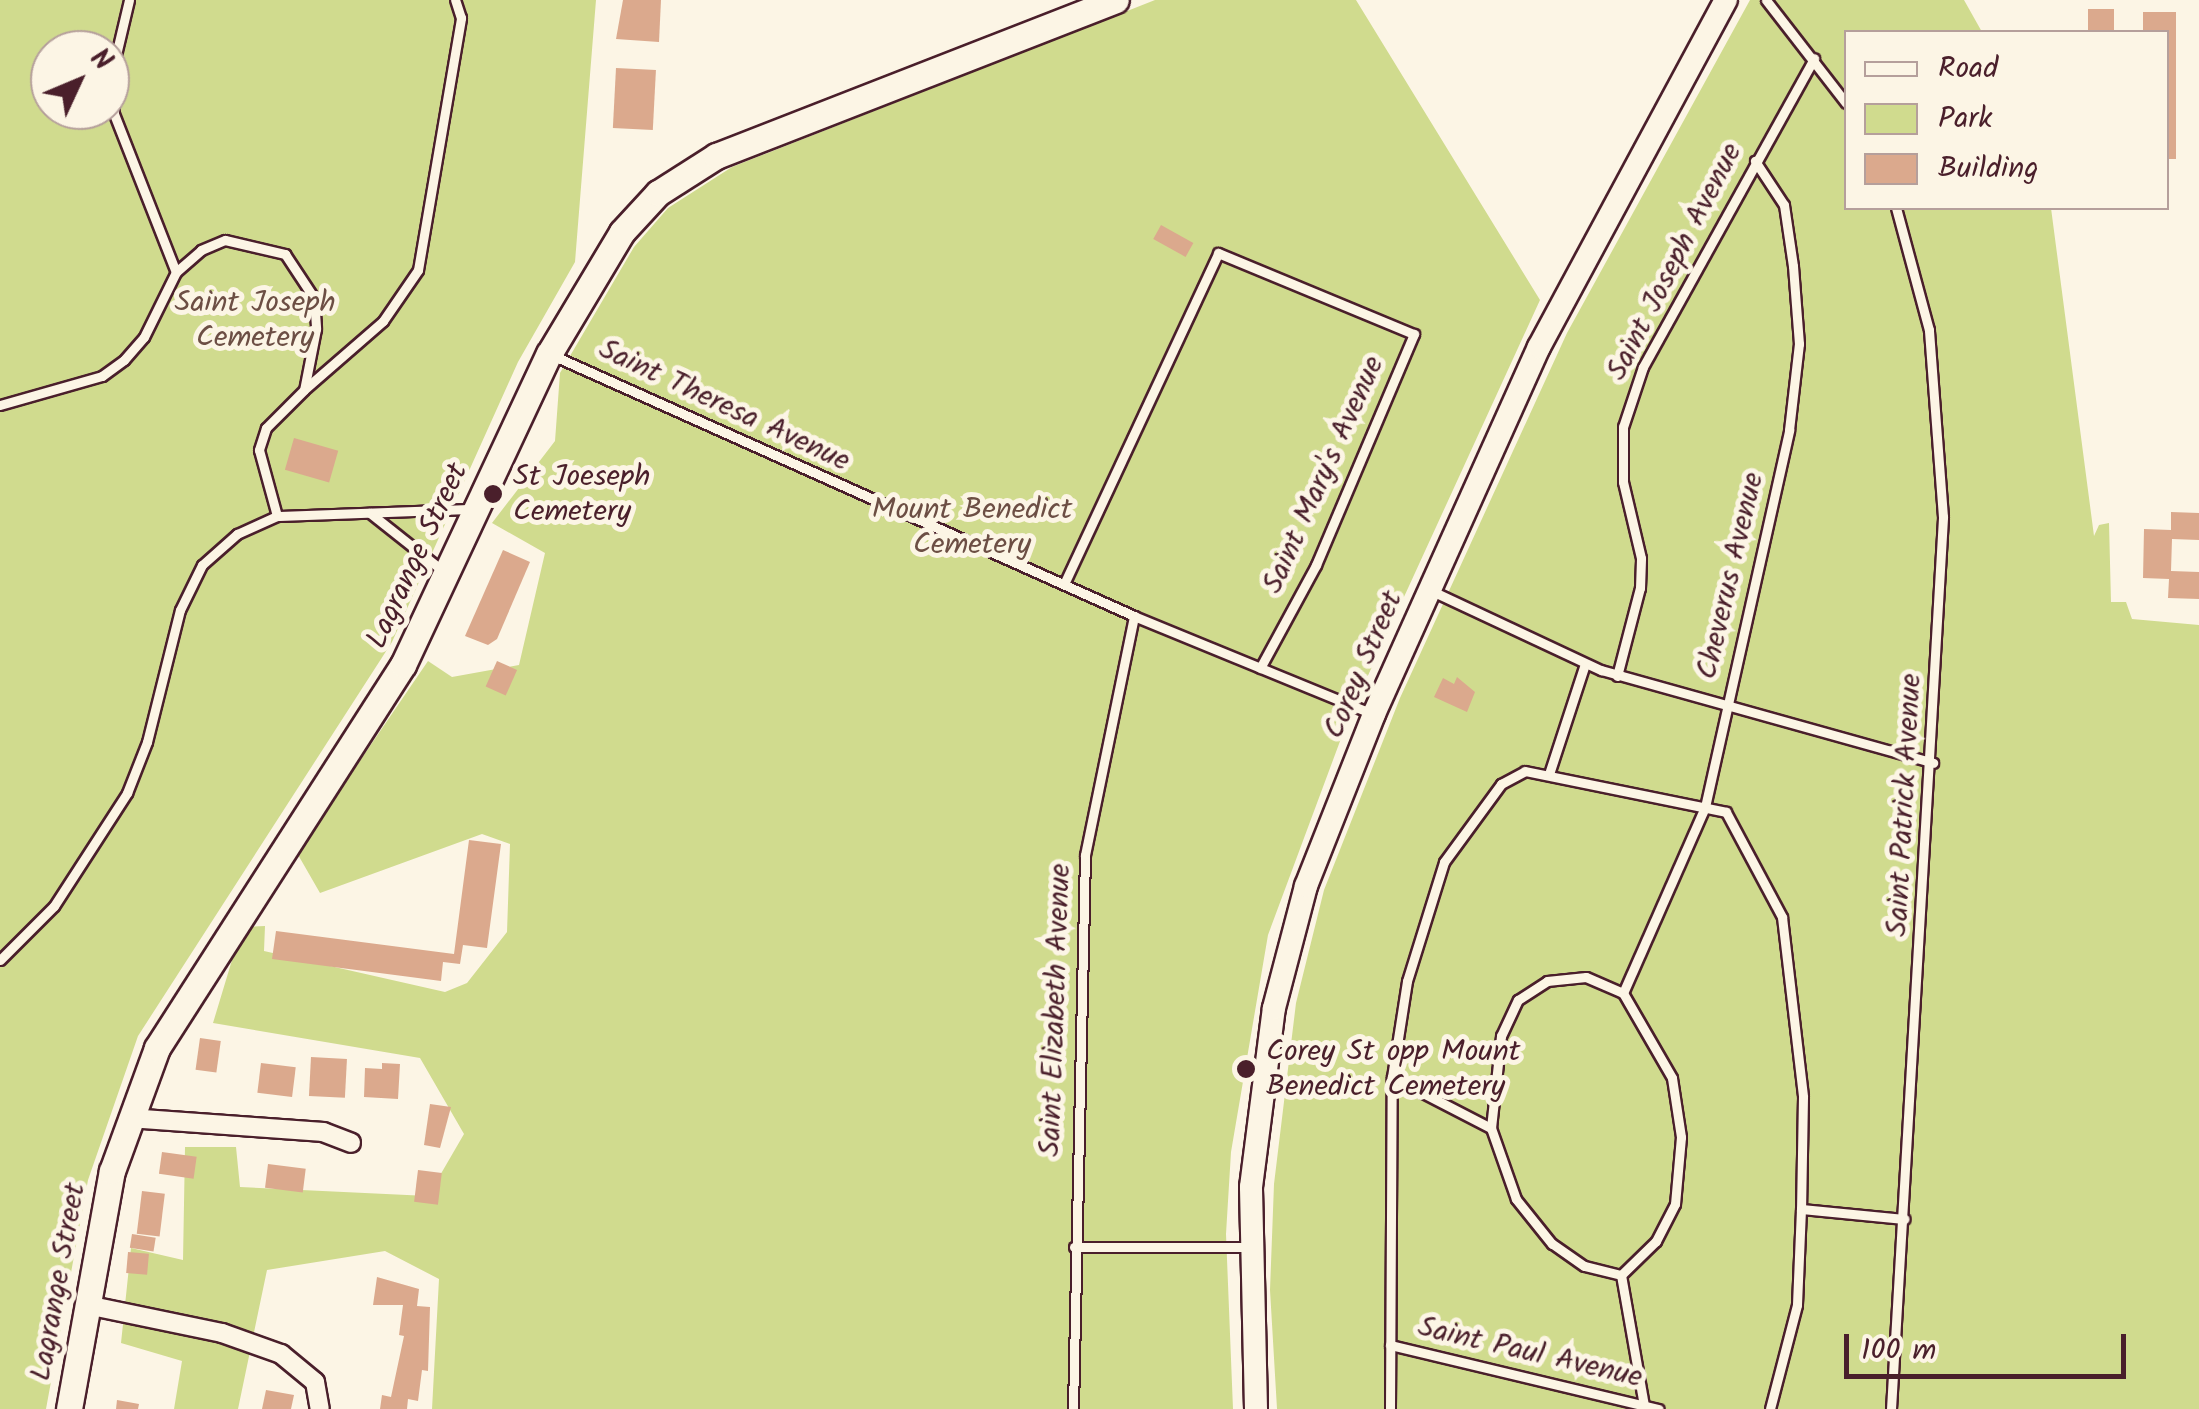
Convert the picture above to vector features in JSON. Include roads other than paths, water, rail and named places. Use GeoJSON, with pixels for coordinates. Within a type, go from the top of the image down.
{"type":"FeatureCollection","features":[{"type":"Feature","properties":{"kind":"main road","name":"Lagrange Street"},"geometry":{"type":"LineString","coordinates":[[68,1409],[112,1171],[129,1118],[184,1000],[404,665],[549,354],[630,222],[691,169],[1116,0]]}},
{"type":"Feature","properties":{"kind":"street","name":"Corey Street"},"geometry":{"type":"LineString","coordinates":[[1256,1409],[1248,1247],[1264,1078],[1288,943],[1374,714],[1556,312],[1726,0]]}},
{"type":"Feature","properties":{"kind":"street"},"geometry":{"type":"LineString","coordinates":[[129,1118],[323,1132],[351,1144]]}},
{"type":"Feature","properties":{"kind":"street"},"geometry":{"type":"LineString","coordinates":[[87,1305],[207,1329],[280,1354],[314,1382],[320,1409]]}},
{"type":"Feature","properties":{"kind":"lane"},"geometry":{"type":"LineString","coordinates":[[130,0],[112,72],[114,114],[176,272]]}},
{"type":"Feature","properties":{"kind":"lane"},"geometry":{"type":"LineString","coordinates":[[277,516],[259,450],[266,428],[383,321],[418,270],[461,18],[455,0]]}},
{"type":"Feature","properties":{"kind":"lane"},"geometry":{"type":"LineString","coordinates":[[1766,0],[1844,100]]}},
{"type":"Feature","properties":{"kind":"lane","name":"Saint Joseph Avenue"},"geometry":{"type":"LineString","coordinates":[[1617,676],[1640,588],[1641,558],[1623,482],[1623,427],[1643,367],[1814,58]]}},
{"type":"Feature","properties":{"kind":"lane","name":"Cheverus Avenue"},"geometry":{"type":"LineString","coordinates":[[1623,993],[1705,807],[1726,704],[1763,567],[1799,344],[1784,205],[1755,161]]}},
{"type":"Feature","properties":{"kind":"lane","name":"Saint Patrick Avenue"},"geometry":{"type":"LineString","coordinates":[[1890,1409],[1933,763],[1943,517],[1940,423],[1929,330],[1897,210]]}},
{"type":"Feature","properties":{"kind":"lane"},"geometry":{"type":"LineString","coordinates":[[0,405],[102,376],[124,360],[144,336],[176,272],[201,250],[225,240],[285,254],[314,298],[314,357],[304,390]]}},
{"type":"Feature","properties":{"kind":"lane","name":"Saint Mary's Avenue"},"geometry":{"type":"LineString","coordinates":[[1064,584],[1218,253],[1414,334],[1316,565],[1260,668]]}},
{"type":"Feature","properties":{"kind":"lane","name":"Saint Theresa Avenue"},"geometry":{"type":"LineString","coordinates":[[549,354],[1134,616],[1374,714]]}},
{"type":"Feature","properties":{"kind":"lane"},"geometry":{"type":"LineString","coordinates":[[0,960],[54,906],[127,793],[147,742],[180,610],[202,565],[237,534],[277,516],[477,508]]}},
{"type":"Feature","properties":{"kind":"lane"},"geometry":{"type":"LineString","coordinates":[[370,513],[447,574]]}},
{"type":"Feature","properties":{"kind":"lane"},"geometry":{"type":"LineString","coordinates":[[1429,590],[1617,676],[1933,763]]}},
{"type":"Feature","properties":{"kind":"lane","name":"Saint Elizabeth Avenue"},"geometry":{"type":"LineString","coordinates":[[1072,1409],[1085,855],[1134,616]]}},
{"type":"Feature","properties":{"kind":"lane"},"geometry":{"type":"LineString","coordinates":[[1549,774],[1585,664]]}},
{"type":"Feature","properties":{"kind":"lane"},"geometry":{"type":"LineString","coordinates":[[1390,1409],[1392,1077],[1407,981],[1444,862],[1501,784],[1525,771],[1726,812],[1782,917],[1802,1097],[1801,1210],[1797,1305],[1770,1409]]}},
{"type":"Feature","properties":{"kind":"lane"},"geometry":{"type":"LineString","coordinates":[[1586,977],[1623,993],[1672,1078],[1681,1138],[1675,1204],[1656,1241],[1621,1276],[1584,1266],[1552,1244],[1516,1198],[1492,1128],[1501,1036],[1518,1000],[1547,982],[1586,977]]}},
{"type":"Feature","properties":{"kind":"lane"},"geometry":{"type":"LineString","coordinates":[[1392,1077],[1492,1128]]}},
{"type":"Feature","properties":{"kind":"lane"},"geometry":{"type":"LineString","coordinates":[[1801,1210],[1905,1218]]}},
{"type":"Feature","properties":{"kind":"lane"},"geometry":{"type":"LineString","coordinates":[[1074,1246],[1248,1247]]}},
{"type":"Feature","properties":{"kind":"lane"},"geometry":{"type":"LineString","coordinates":[[1621,1276],[1644,1405]]}},
{"type":"Feature","properties":{"kind":"lane","name":"Saint Paul Avenue"},"geometry":{"type":"LineString","coordinates":[[1390,1345],[1658,1409]]}},
{"type":"Feature","properties":{"kind":"place","name":"St Joeseph Cemetery"},"geometry":{"type":"Point","coordinates":[493,494]}},
{"type":"Feature","properties":{"kind":"place","name":"Corey St opp Mount Benedict Cemetery"},"geometry":{"type":"Point","coordinates":[1246,1069]}},
{"type":"Feature","properties":{"kind":"park label","name":"Saint Joseph Cemetery"},"geometry":{"type":"Point","coordinates":[255,320]}},
{"type":"Feature","properties":{"kind":"park label","name":"Mount Benedict Cemetery"},"geometry":{"type":"Point","coordinates":[972,527]}}]}
